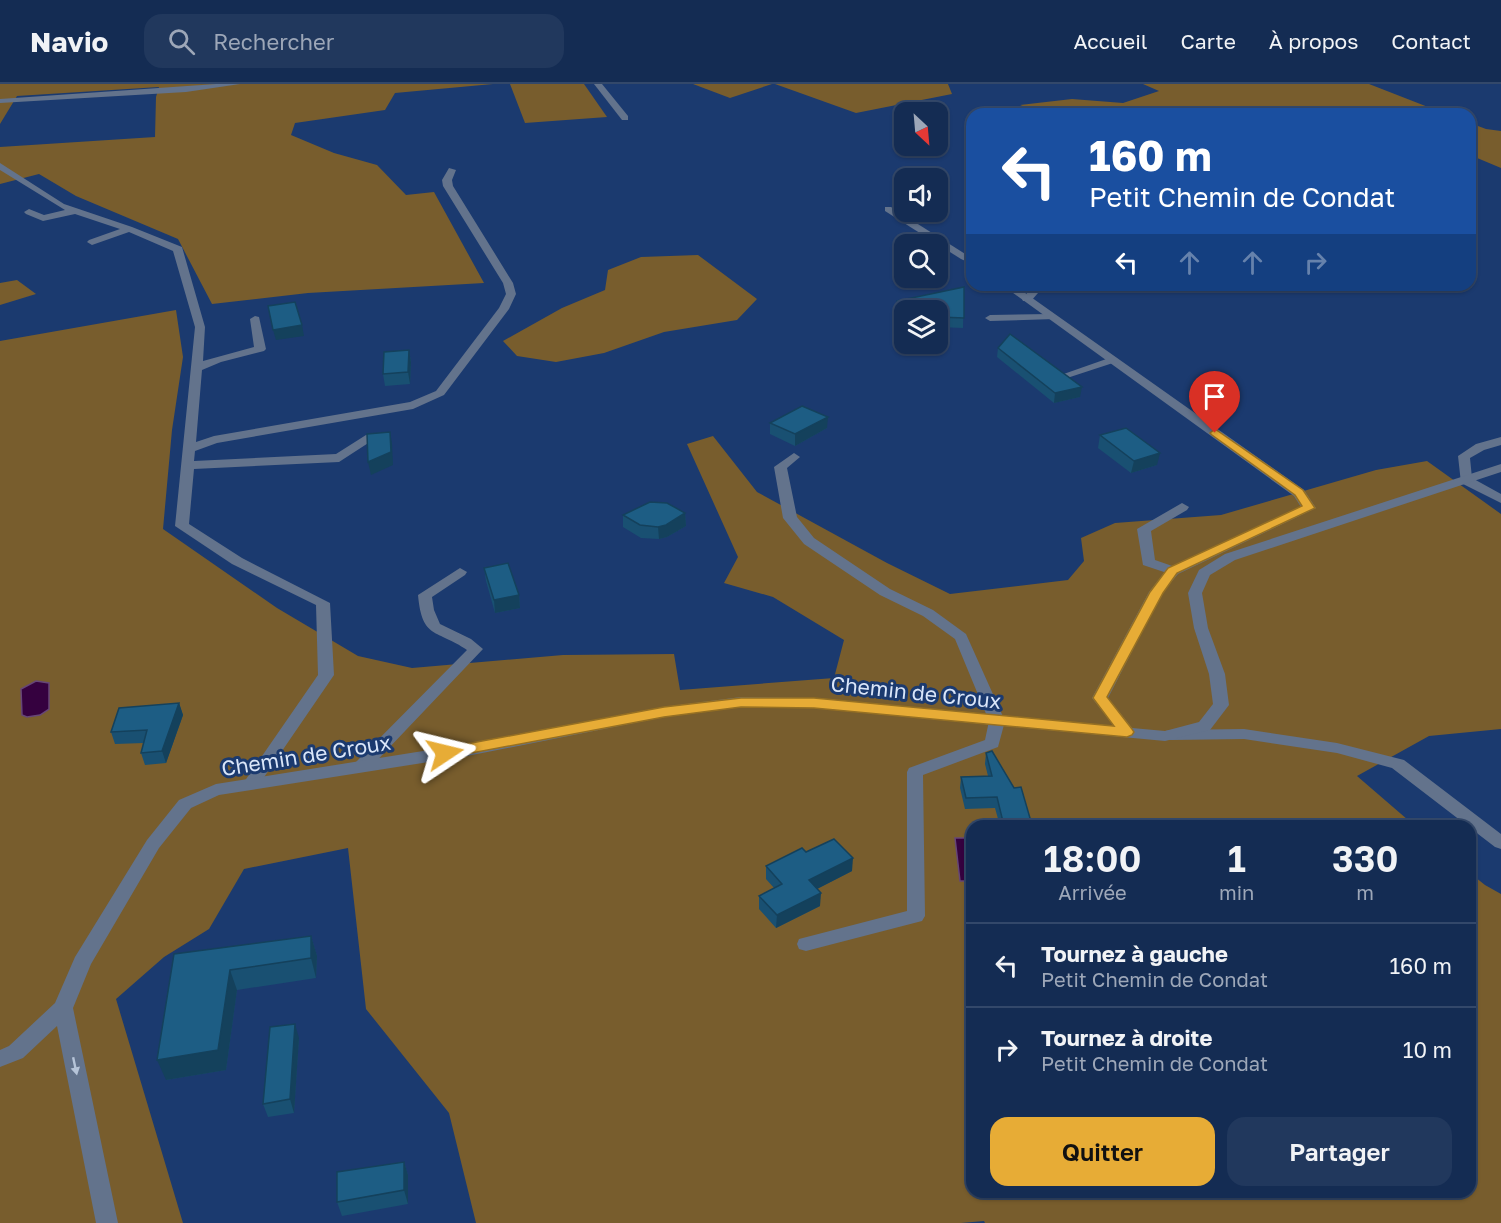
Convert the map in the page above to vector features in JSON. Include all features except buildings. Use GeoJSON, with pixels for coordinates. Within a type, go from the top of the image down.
{"type":"FeatureCollection","features":[{"type":"Feature","properties":{"kind":"street"},"geometry":{"type":"LineString","coordinates":[[0,101],[186,90],[236,84]]}},
{"type":"Feature","properties":{"kind":"street"},"geometry":{"type":"LineString","coordinates":[[598,84],[625,118]]}},
{"type":"Feature","properties":{"kind":"street"},"geometry":{"type":"LineString","coordinates":[[0,166],[62,206],[178,249],[200,327],[191,448],[182,526],[237,561],[323,603],[326,675],[250,785]]}},
{"type":"Feature","properties":{"kind":"street"},"geometry":{"type":"LineString","coordinates":[[191,448],[214,440],[413,405],[440,393],[504,309],[511,294],[508,283],[448,186],[447,180],[452,170]]}},
{"type":"Feature","properties":{"kind":"street"},"geometry":{"type":"LineString","coordinates":[[888,209],[966,257]]}},
{"type":"Feature","properties":{"kind":"street"},"geometry":{"type":"LineString","coordinates":[[29,212],[43,218],[76,211]]}},
{"type":"Feature","properties":{"kind":"street"},"geometry":{"type":"LineString","coordinates":[[92,242],[129,229]]}},
{"type":"Feature","properties":{"kind":"street"},"geometry":{"type":"LineString","coordinates":[[1015,291],[1299,492],[1309,508],[1173,571],[1156,592],[1100,698],[1127,732]]}},
{"type":"Feature","properties":{"kind":"street"},"geometry":{"type":"LineString","coordinates":[[1027,299],[1034,291]]}},
{"type":"Feature","properties":{"kind":"street"},"geometry":{"type":"LineString","coordinates":[[990,318],[1051,317]]}},
{"type":"Feature","properties":{"kind":"street"},"geometry":{"type":"LineString","coordinates":[[197,368],[217,359],[260,349],[255,319]]}},
{"type":"Feature","properties":{"kind":"street"},"geometry":{"type":"LineString","coordinates":[[1064,376],[1112,360]]}},
{"type":"Feature","properties":{"kind":"street"},"geometry":{"type":"LineString","coordinates":[[189,465],[339,458],[370,438]]}},
{"type":"Feature","properties":{"kind":"street"},"geometry":{"type":"LineString","coordinates":[[1501,441],[1480,447],[1464,456],[1466,480],[1501,499]]}},
{"type":"Feature","properties":{"kind":"street"},"geometry":{"type":"LineString","coordinates":[[794,457],[780,467],[790,518],[809,541],[885,592],[928,614],[961,637],[997,721],[992,743],[915,771],[916,916],[806,944]]}},
{"type":"Feature","properties":{"kind":"street","name":"Chemin de Croux"},"geometry":{"type":"LineString","coordinates":[[0,1059],[16,1052],[63,1008],[82,962],[153,844],[185,804],[216,790],[361,767],[664,712],[741,702],[814,703],[1165,736],[1204,726],[1221,705],[1217,674],[1201,628],[1195,593],[1204,573],[1230,557],[1501,468]]}},
{"type":"Feature","properties":{"kind":"street"},"geometry":{"type":"LineString","coordinates":[[1173,571],[1148,562],[1144,529],[1182,507]]}},
{"type":"Feature","properties":{"kind":"street"},"geometry":{"type":"LineString","coordinates":[[361,767],[476,649],[466,641],[440,632],[426,616],[425,595],[460,572]]}},
{"type":"Feature","properties":{"kind":"street"},"geometry":{"type":"LineString","coordinates":[[1165,736],[1244,734],[1337,748],[1398,764],[1473,820]]}},
{"type":"Feature","properties":{"kind":"street"},"geometry":{"type":"LineString","coordinates":[[1476,823],[1501,843]]}},
{"type":"Feature","properties":{"kind":"street"},"geometry":{"type":"LineString","coordinates":[[63,1008],[107,1223]]}},
{"type":"Feature","properties":{"kind":"shaded area"},"geometry":{"type":"Polygon","coordinates":[[[0,84],[493,84],[395,93],[385,110],[295,123],[291,135],[334,153],[377,165],[406,195],[434,192],[484,283],[308,293],[212,304],[178,239],[76,196],[39,174],[0,184],[0,147],[155,137],[156,97],[159,87],[17,96],[0,124],[0,84]]]}},
{"type":"Feature","properties":{"kind":"shaded area"},"geometry":{"type":"Polygon","coordinates":[[[510,84],[584,84],[607,117],[525,123],[510,84]]]}},
{"type":"Feature","properties":{"kind":"shaded area"},"geometry":{"type":"Polygon","coordinates":[[[693,84],[772,84],[730,98],[693,84]]]}},
{"type":"Feature","properties":{"kind":"shaded area"},"geometry":{"type":"Polygon","coordinates":[[[775,84],[948,84],[952,94],[912,102],[894,102],[894,105],[856,113],[775,84]]]}},
{"type":"Feature","properties":{"kind":"shaded area"},"geometry":{"type":"Polygon","coordinates":[[[1143,84],[1369,84],[1431,108],[1028,108],[1020,105],[1072,99],[1123,103],[1159,91],[1143,84]]]}},
{"type":"Feature","properties":{"kind":"shaded area"},"geometry":{"type":"Polygon","coordinates":[[[1476,125],[1501,131],[1501,168],[1476,158],[1476,125]]]}},
{"type":"Feature","properties":{"kind":"shaded area"},"geometry":{"type":"Polygon","coordinates":[[[698,255],[757,299],[737,320],[664,332],[604,353],[556,362],[517,356],[503,341],[562,308],[605,290],[608,270],[641,257],[698,255]]]}},
{"type":"Feature","properties":{"kind":"shaded area"},"geometry":{"type":"Polygon","coordinates":[[[17,280],[36,294],[0,305],[0,283],[17,280]]]}},
{"type":"Feature","properties":{"kind":"shaded area"},"geometry":{"type":"Polygon","coordinates":[[[176,310],[183,357],[172,430],[163,529],[277,608],[358,656],[412,668],[563,655],[674,654],[680,690],[834,678],[844,640],[773,597],[724,583],[738,557],[687,444],[713,436],[757,492],[887,563],[950,594],[1068,580],[1084,561],[1081,538],[1115,523],[1221,515],[1376,470],[1427,461],[1501,514],[1501,729],[1429,736],[1357,776],[1408,820],[966,820],[966,1198],[1476,1198],[1476,878],[1501,894],[1501,1223],[985,1223],[984,1221],[961,1223],[476,1223],[449,1113],[366,1009],[348,848],[244,869],[209,929],[164,957],[116,999],[183,1223],[0,1223],[0,341],[176,310]]]}},
{"type":"Feature","properties":{"kind":"shaded area"},"geometry":{"type":"Polygon","coordinates":[[[36,681],[49,683],[49,709],[40,715],[27,717],[22,715],[21,689],[36,681]]]}},
{"type":"Feature","properties":{"kind":"shaded area"},"geometry":{"type":"Polygon","coordinates":[[[955,838],[966,838],[966,881],[960,881],[955,838]]]}},
{"type":"Feature","properties":{"kind":"route"},"geometry":{"type":"LineString","coordinates":[[445,753],[664,712],[741,702],[814,703],[1127,732],[1100,698],[1156,592],[1173,571],[1309,508],[1299,492],[1215,433]]}}]}
